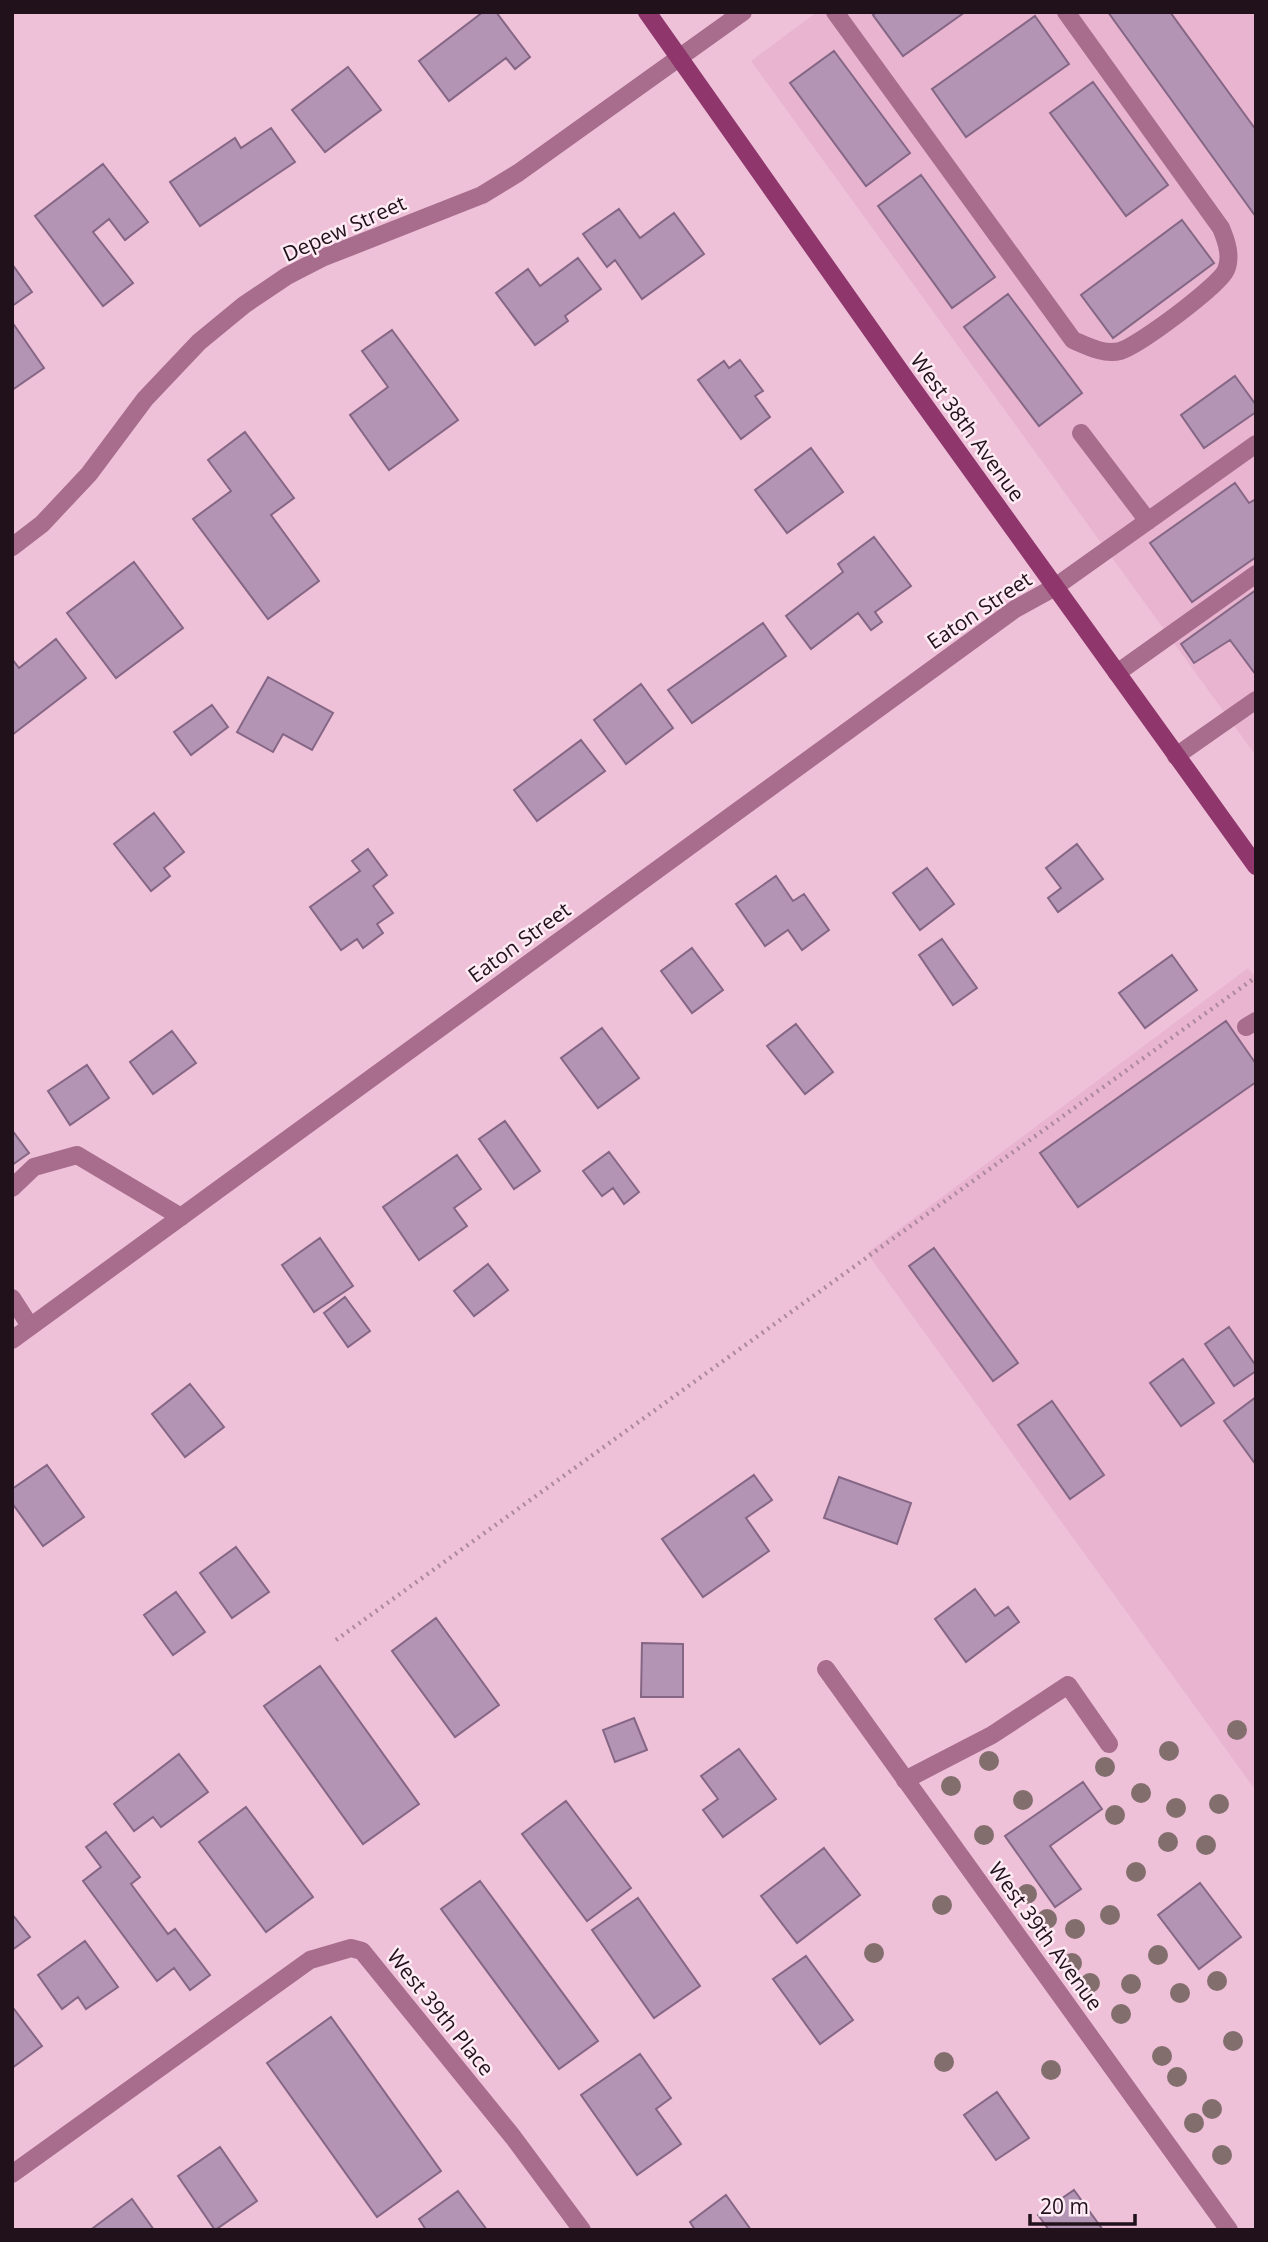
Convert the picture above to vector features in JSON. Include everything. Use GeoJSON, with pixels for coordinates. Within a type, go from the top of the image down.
{"type":"FeatureCollection","features":[{"type":"Feature","properties":{"kind":"main road","name":"West 38th Avenue"},"geometry":{"type":"LineString","coordinates":[[647,12],[1256,866]]}},
{"type":"Feature","properties":{"kind":"street","name":"Depew Street"},"geometry":{"type":"LineString","coordinates":[[12,547],[43,524],[89,474],[145,399],[199,342],[244,305],[288,276],[322,258],[482,195],[518,173],[743,12]]}},
{"type":"Feature","properties":{"kind":"street"},"geometry":{"type":"LineString","coordinates":[[835,12],[1073,340],[1095,350],[1117,352],[1133,345],[1216,285],[1227,268],[1228,247],[1221,228],[1066,12]]}},
{"type":"Feature","properties":{"kind":"street"},"geometry":{"type":"LineString","coordinates":[[1081,433],[1148,521]]}},
{"type":"Feature","properties":{"kind":"street","name":"Eaton Street"},"geometry":{"type":"LineString","coordinates":[[12,1340],[1004,617],[1055,587],[1256,444]]}},
{"type":"Feature","properties":{"kind":"street"},"geometry":{"type":"LineString","coordinates":[[1116,673],[1256,574]]}},
{"type":"Feature","properties":{"kind":"street"},"geometry":{"type":"LineString","coordinates":[[1176,756],[1256,700]]}},
{"type":"Feature","properties":{"kind":"street"},"geometry":{"type":"LineString","coordinates":[[12,1188],[34,1167],[77,1156],[181,1217]]}},
{"type":"Feature","properties":{"kind":"street"},"geometry":{"type":"LineString","coordinates":[[12,1298],[30,1326]]}},
{"type":"Feature","properties":{"kind":"street","name":"West 39th Avenue"},"geometry":{"type":"LineString","coordinates":[[827,1669],[1228,2230]]}},
{"type":"Feature","properties":{"kind":"street"},"geometry":{"type":"LineString","coordinates":[[905,1780],[992,1735],[1068,1685],[1109,1744]]}},
{"type":"Feature","properties":{"kind":"street","name":"West 39th Place"},"geometry":{"type":"LineString","coordinates":[[12,2174],[310,1960],[351,1948],[362,1951],[513,2137],[582,2230]]}},
{"type":"Feature","properties":{"kind":"path"},"geometry":{"type":"LineString","coordinates":[[336,1640],[1256,977]]}},
{"type":"Feature","properties":{"kind":"shaded area"},"geometry":{"type":"Polygon","coordinates":[[[817,12],[1256,12],[1256,756],[751,61],[817,12]]]}},
{"type":"Feature","properties":{"kind":"shaded area"},"geometry":{"type":"Polygon","coordinates":[[[1248,968],[1256,978],[1256,1791],[867,1253],[1248,968]]]}},
{"type":"Feature","properties":{"kind":"building"},"geometry":{"type":"Polygon","coordinates":[[[483,12],[496,12],[530,57],[515,69],[506,58],[449,101],[419,61],[483,12]]]}},
{"type":"Feature","properties":{"kind":"building"},"geometry":{"type":"Polygon","coordinates":[[[876,12],[965,12],[903,56],[873,15],[876,12]]]}},
{"type":"Feature","properties":{"kind":"building"},"geometry":{"type":"Polygon","coordinates":[[[1108,12],[1170,12],[1256,130],[1256,217],[1108,12]]]}},
{"type":"Feature","properties":{"kind":"building"},"geometry":{"type":"Polygon","coordinates":[[[1035,16],[1069,64],[966,137],[932,89],[1035,16]]]}},
{"type":"Feature","properties":{"kind":"building"},"geometry":{"type":"Polygon","coordinates":[[[834,51],[910,153],[866,186],[790,83],[834,51]]]}},
{"type":"Feature","properties":{"kind":"building"},"geometry":{"type":"Polygon","coordinates":[[[348,67],[381,110],[325,152],[292,110],[348,67]]]}},
{"type":"Feature","properties":{"kind":"building"},"geometry":{"type":"Polygon","coordinates":[[[1093,82],[1168,185],[1126,216],[1050,113],[1093,82]]]}},
{"type":"Feature","properties":{"kind":"building"},"geometry":{"type":"Polygon","coordinates":[[[271,128],[295,162],[200,226],[170,182],[235,138],[241,148],[271,128]]]}},
{"type":"Feature","properties":{"kind":"building"},"geometry":{"type":"Polygon","coordinates":[[[103,164],[148,222],[125,240],[109,219],[93,232],[133,283],[103,306],[35,216],[103,164]]]}},
{"type":"Feature","properties":{"kind":"building"},"geometry":{"type":"Polygon","coordinates":[[[921,175],[995,277],[952,308],[878,206],[921,175]]]}},
{"type":"Feature","properties":{"kind":"building"},"geometry":{"type":"Polygon","coordinates":[[[619,209],[640,238],[674,213],[704,254],[642,299],[615,260],[607,267],[583,234],[619,209]]]}},
{"type":"Feature","properties":{"kind":"building"},"geometry":{"type":"Polygon","coordinates":[[[1182,220],[1214,263],[1113,338],[1081,295],[1182,220]]]}},
{"type":"Feature","properties":{"kind":"building"},"geometry":{"type":"Polygon","coordinates":[[[578,258],[601,289],[565,316],[568,321],[535,345],[496,293],[528,269],[540,286],[578,258]]]}},
{"type":"Feature","properties":{"kind":"building"},"geometry":{"type":"Polygon","coordinates":[[[12,264],[32,292],[12,306],[12,264]]]}},
{"type":"Feature","properties":{"kind":"building"},"geometry":{"type":"Polygon","coordinates":[[[1008,294],[1082,393],[1039,426],[964,327],[1008,294]]]}},
{"type":"Feature","properties":{"kind":"building"},"geometry":{"type":"Polygon","coordinates":[[[12,322],[44,368],[12,390],[12,322]]]}},
{"type":"Feature","properties":{"kind":"building"},"geometry":{"type":"Polygon","coordinates":[[[392,330],[458,420],[389,470],[350,415],[388,387],[362,351],[392,330]]]}},
{"type":"Feature","properties":{"kind":"building"},"geometry":{"type":"Polygon","coordinates":[[[740,360],[763,391],[755,396],[770,417],[741,439],[698,380],[724,361],[729,368],[740,360]]]}},
{"type":"Feature","properties":{"kind":"building"},"geometry":{"type":"Polygon","coordinates":[[[1235,376],[1256,405],[1256,412],[1204,448],[1181,415],[1235,376]]]}},
{"type":"Feature","properties":{"kind":"building"},"geometry":{"type":"Polygon","coordinates":[[[245,432],[294,498],[271,515],[319,581],[268,619],[193,519],[231,491],[208,460],[245,432]]]}},
{"type":"Feature","properties":{"kind":"building"},"geometry":{"type":"Polygon","coordinates":[[[811,448],[843,492],[787,533],[755,490],[811,448]]]}},
{"type":"Feature","properties":{"kind":"building"},"geometry":{"type":"Polygon","coordinates":[[[1235,483],[1249,503],[1256,499],[1256,557],[1192,602],[1150,543],[1235,483]]]}},
{"type":"Feature","properties":{"kind":"building"},"geometry":{"type":"Polygon","coordinates":[[[874,537],[911,586],[875,612],[882,622],[871,630],[858,613],[811,649],[786,616],[843,572],[838,564],[874,537]]]}},
{"type":"Feature","properties":{"kind":"building"},"geometry":{"type":"Polygon","coordinates":[[[134,562],[183,628],[116,678],[67,613],[134,562]]]}},
{"type":"Feature","properties":{"kind":"building"},"geometry":{"type":"Polygon","coordinates":[[[1256,590],[1256,675],[1230,640],[1194,663],[1181,644],[1256,590]]]}},
{"type":"Feature","properties":{"kind":"building"},"geometry":{"type":"Polygon","coordinates":[[[763,623],[786,656],[692,723],[668,690],[763,623]]]}},
{"type":"Feature","properties":{"kind":"building"},"geometry":{"type":"Polygon","coordinates":[[[56,639],[86,678],[12,735],[12,659],[19,668],[56,639]]]}},
{"type":"Feature","properties":{"kind":"building"},"geometry":{"type":"Polygon","coordinates":[[[268,677],[333,713],[312,750],[283,734],[273,752],[237,732],[268,677]]]}},
{"type":"Feature","properties":{"kind":"building"},"geometry":{"type":"Polygon","coordinates":[[[641,684],[673,728],[626,764],[594,720],[641,684]]]}},
{"type":"Feature","properties":{"kind":"building"},"geometry":{"type":"Polygon","coordinates":[[[212,705],[228,727],[191,755],[174,732],[212,705]]]}},
{"type":"Feature","properties":{"kind":"building"},"geometry":{"type":"Polygon","coordinates":[[[581,740],[605,771],[537,821],[514,790],[581,740]]]}},
{"type":"Feature","properties":{"kind":"building"},"geometry":{"type":"Polygon","coordinates":[[[154,813],[184,852],[164,868],[170,876],[151,891],[114,844],[154,813]]]}},
{"type":"Feature","properties":{"kind":"building"},"geometry":{"type":"Polygon","coordinates":[[[1077,844],[1103,879],[1058,912],[1048,898],[1061,888],[1046,868],[1077,844]]]}},
{"type":"Feature","properties":{"kind":"building"},"geometry":{"type":"Polygon","coordinates":[[[368,849],[387,875],[373,886],[393,913],[377,924],[383,933],[363,948],[357,939],[341,950],[310,907],[360,871],[352,861],[368,849]]]}},
{"type":"Feature","properties":{"kind":"building"},"geometry":{"type":"Polygon","coordinates":[[[927,868],[954,904],[920,930],[893,893],[927,868]]]}},
{"type":"Feature","properties":{"kind":"building"},"geometry":{"type":"Polygon","coordinates":[[[776,876],[793,901],[804,894],[829,930],[802,950],[788,930],[765,946],[736,904],[776,876]]]}},
{"type":"Feature","properties":{"kind":"building"},"geometry":{"type":"Polygon","coordinates":[[[942,939],[977,988],[953,1005],[919,955],[942,939]]]}},
{"type":"Feature","properties":{"kind":"building"},"geometry":{"type":"Polygon","coordinates":[[[692,948],[723,990],[692,1013],[661,971],[692,948]]]}},
{"type":"Feature","properties":{"kind":"building"},"geometry":{"type":"Polygon","coordinates":[[[1172,955],[1197,990],[1145,1028],[1119,993],[1172,955]]]}},
{"type":"Feature","properties":{"kind":"building"},"geometry":{"type":"Polygon","coordinates":[[[1226,1021],[1256,1064],[1256,1082],[1078,1207],[1040,1153],[1226,1021]]]}},
{"type":"Feature","properties":{"kind":"building"},"geometry":{"type":"Polygon","coordinates":[[[796,1024],[833,1072],[805,1094],[767,1046],[796,1024]]]}},
{"type":"Feature","properties":{"kind":"building"},"geometry":{"type":"Polygon","coordinates":[[[602,1028],[639,1078],[598,1108],[561,1058],[602,1028]]]}},
{"type":"Feature","properties":{"kind":"building"},"geometry":{"type":"Polygon","coordinates":[[[172,1031],[196,1063],[153,1094],[130,1062],[172,1031]]]}},
{"type":"Feature","properties":{"kind":"building"},"geometry":{"type":"Polygon","coordinates":[[[87,1065],[109,1098],[70,1125],[48,1091],[87,1065]]]}},
{"type":"Feature","properties":{"kind":"building"},"geometry":{"type":"Polygon","coordinates":[[[505,1121],[540,1171],[514,1189],[479,1139],[505,1121]]]}},
{"type":"Feature","properties":{"kind":"building"},"geometry":{"type":"Polygon","coordinates":[[[12,1130],[29,1153],[12,1165],[12,1130]]]}},
{"type":"Feature","properties":{"kind":"building"},"geometry":{"type":"Polygon","coordinates":[[[609,1152],[639,1192],[624,1204],[613,1188],[602,1196],[583,1171],[609,1152]]]}},
{"type":"Feature","properties":{"kind":"building"},"geometry":{"type":"Polygon","coordinates":[[[457,1155],[481,1189],[454,1208],[467,1226],[419,1260],[383,1207],[457,1155]]]}},
{"type":"Feature","properties":{"kind":"building"},"geometry":{"type":"Polygon","coordinates":[[[320,1238],[353,1286],[314,1312],[282,1265],[320,1238]]]}},
{"type":"Feature","properties":{"kind":"building"},"geometry":{"type":"Polygon","coordinates":[[[934,1248],[1018,1363],[993,1381],[909,1266],[934,1248]]]}},
{"type":"Feature","properties":{"kind":"building"},"geometry":{"type":"Polygon","coordinates":[[[488,1264],[508,1290],[474,1316],[454,1291],[488,1264]]]}},
{"type":"Feature","properties":{"kind":"building"},"geometry":{"type":"Polygon","coordinates":[[[345,1297],[370,1331],[348,1347],[324,1313],[345,1297]]]}},
{"type":"Feature","properties":{"kind":"building"},"geometry":{"type":"Polygon","coordinates":[[[1229,1327],[1256,1366],[1256,1371],[1234,1386],[1205,1344],[1229,1327]]]}},
{"type":"Feature","properties":{"kind":"building"},"geometry":{"type":"Polygon","coordinates":[[[1183,1359],[1214,1403],[1181,1426],[1150,1383],[1183,1359]]]}},
{"type":"Feature","properties":{"kind":"building"},"geometry":{"type":"Polygon","coordinates":[[[190,1384],[224,1427],[185,1457],[152,1414],[190,1384]]]}},
{"type":"Feature","properties":{"kind":"building"},"geometry":{"type":"Polygon","coordinates":[[[1256,1397],[1256,1465],[1224,1421],[1256,1397]]]}},
{"type":"Feature","properties":{"kind":"building"},"geometry":{"type":"Polygon","coordinates":[[[1052,1401],[1104,1475],[1070,1499],[1018,1425],[1052,1401]]]}},
{"type":"Feature","properties":{"kind":"building"},"geometry":{"type":"Polygon","coordinates":[[[47,1465],[84,1517],[43,1546],[12,1503],[12,1489],[47,1465]]]}},
{"type":"Feature","properties":{"kind":"building"},"geometry":{"type":"Polygon","coordinates":[[[754,1475],[772,1500],[746,1518],[769,1551],[703,1597],[662,1539],[754,1475]]]}},
{"type":"Feature","properties":{"kind":"building"},"geometry":{"type":"Polygon","coordinates":[[[839,1477],[911,1503],[897,1544],[824,1518],[839,1477]]]}},
{"type":"Feature","properties":{"kind":"building"},"geometry":{"type":"Polygon","coordinates":[[[236,1547],[269,1592],[232,1618],[200,1573],[236,1547]]]}},
{"type":"Feature","properties":{"kind":"building"},"geometry":{"type":"Polygon","coordinates":[[[975,1589],[995,1616],[1008,1607],[1019,1622],[966,1662],[935,1619],[975,1589]]]}},
{"type":"Feature","properties":{"kind":"building"},"geometry":{"type":"Polygon","coordinates":[[[176,1592],[205,1632],[173,1655],[144,1615],[176,1592]]]}},
{"type":"Feature","properties":{"kind":"building"},"geometry":{"type":"Polygon","coordinates":[[[436,1618],[499,1705],[455,1737],[392,1651],[436,1618]]]}},
{"type":"Feature","properties":{"kind":"building"},"geometry":{"type":"Polygon","coordinates":[[[642,1643],[683,1644],[683,1697],[641,1697],[642,1643]]]}},
{"type":"Feature","properties":{"kind":"building"},"geometry":{"type":"Polygon","coordinates":[[[320,1666],[419,1804],[363,1844],[264,1706],[320,1666]]]}},
{"type":"Feature","properties":{"kind":"building"},"geometry":{"type":"Polygon","coordinates":[[[634,1718],[647,1750],[615,1762],[603,1730],[634,1718]]]}},
{"type":"Feature","properties":{"kind":"building"},"geometry":{"type":"Polygon","coordinates":[[[739,1749],[776,1799],[723,1837],[703,1810],[718,1799],[701,1776],[739,1749]]]}},
{"type":"Feature","properties":{"kind":"building"},"geometry":{"type":"Polygon","coordinates":[[[179,1754],[208,1792],[161,1827],[153,1817],[134,1831],[114,1804],[179,1754]]]}},
{"type":"Feature","properties":{"kind":"building"},"geometry":{"type":"Polygon","coordinates":[[[1083,1782],[1102,1809],[1050,1846],[1081,1889],[1055,1907],[1005,1836],[1083,1782]]]}},
{"type":"Feature","properties":{"kind":"building"},"geometry":{"type":"Polygon","coordinates":[[[566,1801],[631,1888],[587,1921],[522,1834],[566,1801]]]}},
{"type":"Feature","properties":{"kind":"building"},"geometry":{"type":"Polygon","coordinates":[[[246,1807],[313,1897],[266,1932],[199,1842],[246,1807]]]}},
{"type":"Feature","properties":{"kind":"building"},"geometry":{"type":"Polygon","coordinates":[[[106,1832],[140,1877],[131,1884],[168,1934],[175,1929],[210,1975],[190,1990],[174,1968],[157,1981],[83,1881],[101,1867],[86,1847],[106,1832]]]}},
{"type":"Feature","properties":{"kind":"building"},"geometry":{"type":"Polygon","coordinates":[[[824,1848],[860,1895],[797,1943],[761,1896],[824,1848]]]}},
{"type":"Feature","properties":{"kind":"building"},"geometry":{"type":"Polygon","coordinates":[[[480,1881],[598,2041],[559,2069],[441,1909],[480,1881]]]}},
{"type":"Feature","properties":{"kind":"building"},"geometry":{"type":"Polygon","coordinates":[[[1200,1883],[1241,1937],[1199,1969],[1158,1915],[1200,1883]]]}},
{"type":"Feature","properties":{"kind":"building"},"geometry":{"type":"Polygon","coordinates":[[[638,1898],[700,1986],[654,2018],[592,1930],[638,1898]]]}},
{"type":"Feature","properties":{"kind":"building"},"geometry":{"type":"Polygon","coordinates":[[[12,1914],[30,1937],[12,1950],[12,1914]]]}},
{"type":"Feature","properties":{"kind":"building"},"geometry":{"type":"Polygon","coordinates":[[[85,1941],[118,1987],[86,2009],[78,1997],[62,2009],[38,1975],[85,1941]]]}},
{"type":"Feature","properties":{"kind":"building"},"geometry":{"type":"Polygon","coordinates":[[[806,1956],[853,2020],[820,2044],[773,1979],[806,1956]]]}},
{"type":"Feature","properties":{"kind":"building"},"geometry":{"type":"Polygon","coordinates":[[[14,2009],[42,2046],[12,2068],[12,2010],[14,2009]]]}},
{"type":"Feature","properties":{"kind":"building"},"geometry":{"type":"Polygon","coordinates":[[[331,2017],[441,2171],[377,2217],[267,2063],[331,2017]]]}},
{"type":"Feature","properties":{"kind":"building"},"geometry":{"type":"Polygon","coordinates":[[[640,2054],[671,2098],[656,2109],[681,2144],[637,2175],[581,2095],[640,2054]]]}},
{"type":"Feature","properties":{"kind":"building"},"geometry":{"type":"Polygon","coordinates":[[[997,2092],[1029,2138],[996,2160],[964,2115],[997,2092]]]}},
{"type":"Feature","properties":{"kind":"building"},"geometry":{"type":"Polygon","coordinates":[[[220,2147],[257,2201],[215,2230],[178,2176],[220,2147]]]}},
{"type":"Feature","properties":{"kind":"building"},"geometry":{"type":"Polygon","coordinates":[[[1074,2190],[1103,2230],[1049,2230],[1038,2215],[1074,2190]]]}},
{"type":"Feature","properties":{"kind":"building"},"geometry":{"type":"Polygon","coordinates":[[[458,2191],[487,2230],[426,2230],[419,2219],[458,2191]]]}},
{"type":"Feature","properties":{"kind":"building"},"geometry":{"type":"Polygon","coordinates":[[[726,2195],[751,2230],[695,2230],[690,2222],[726,2195]]]}},
{"type":"Feature","properties":{"kind":"building"},"geometry":{"type":"Polygon","coordinates":[[[132,2199],[154,2230],[94,2230],[93,2228],[132,2199]]]}}]}
